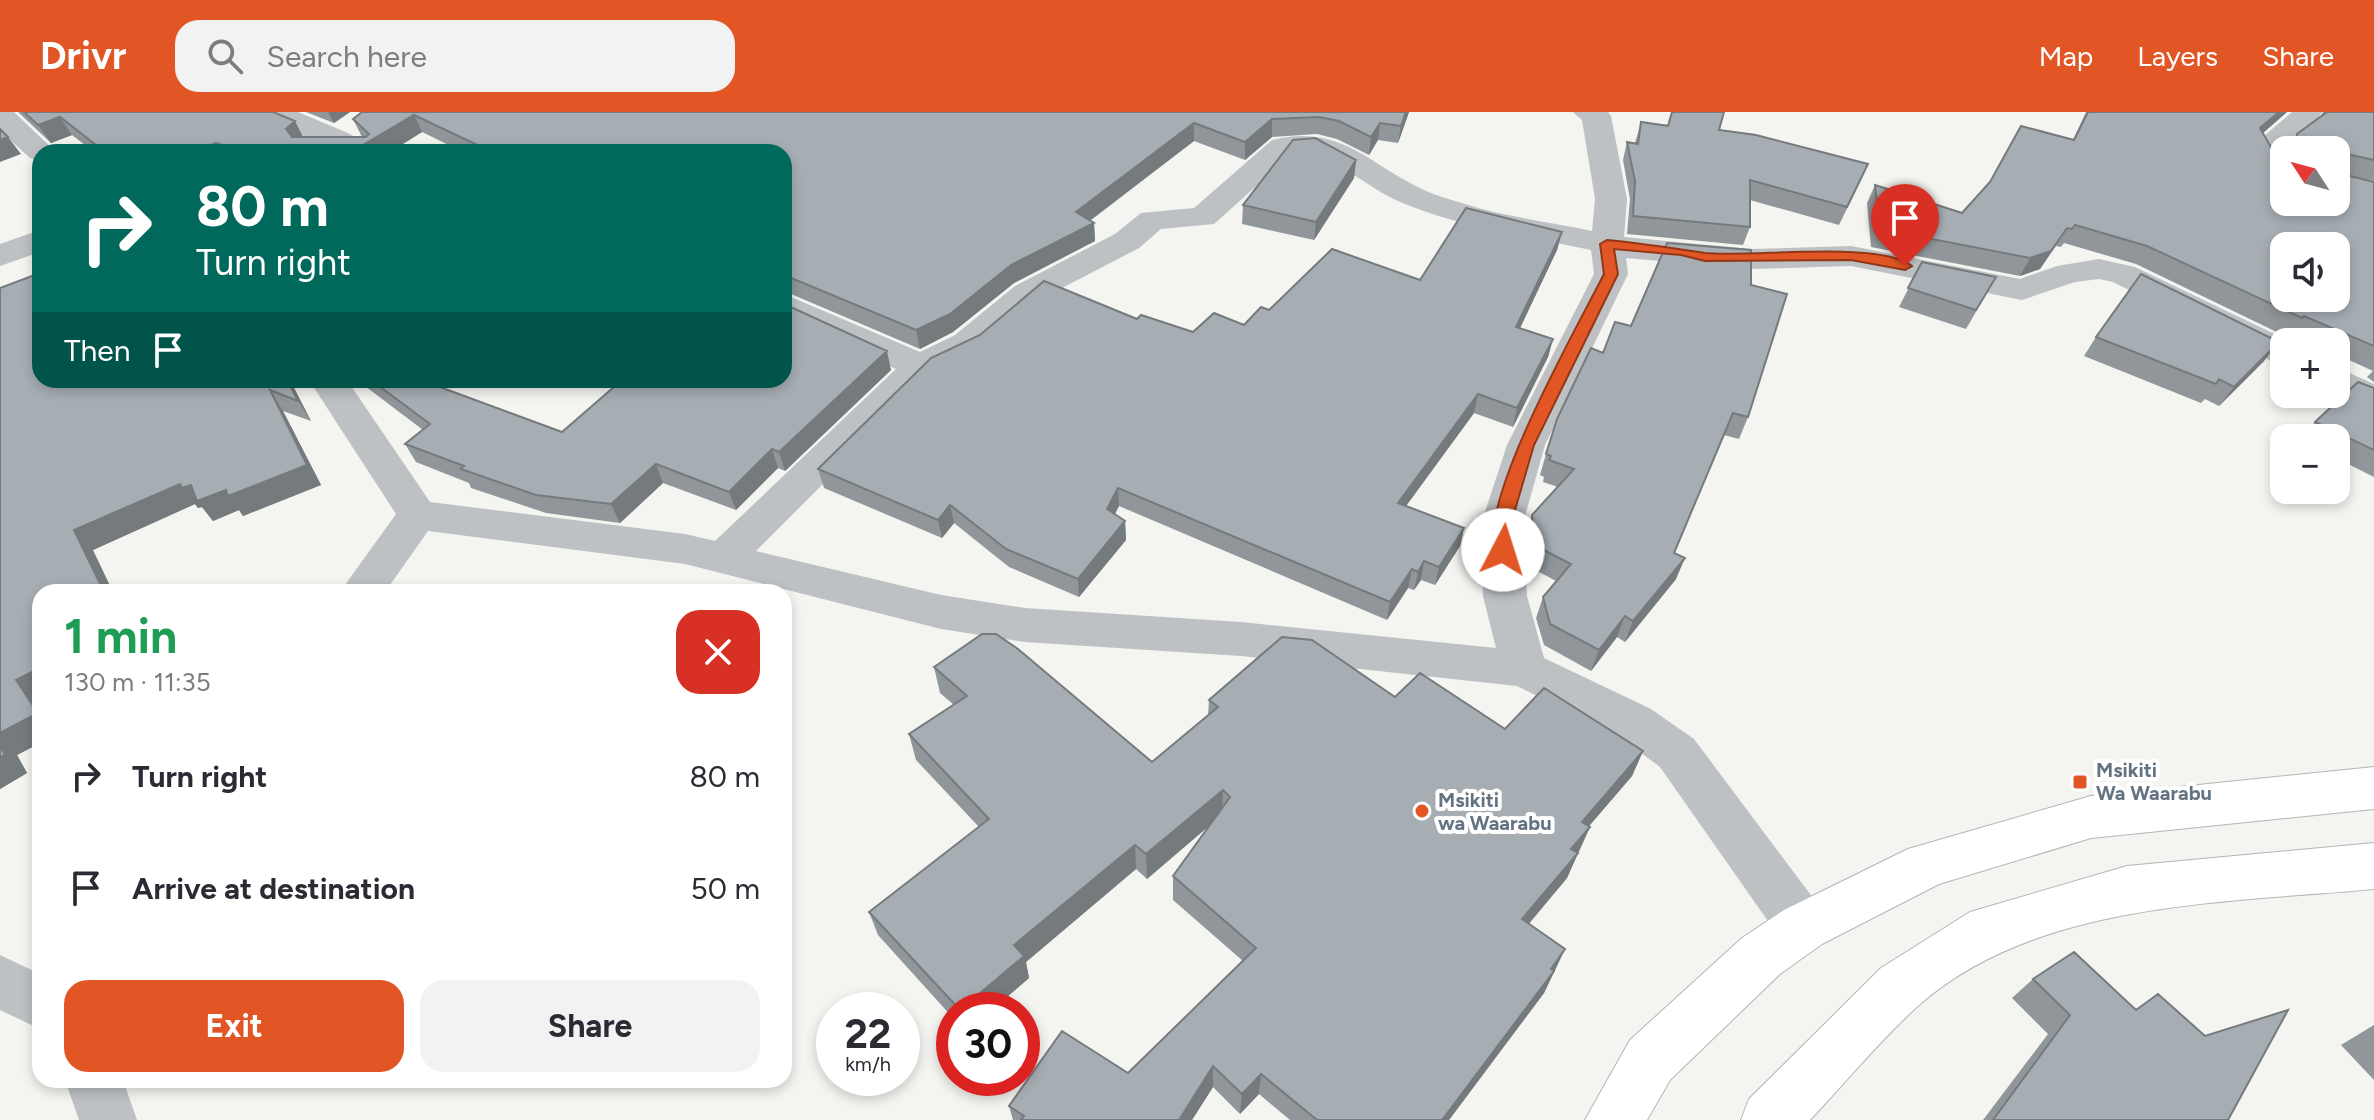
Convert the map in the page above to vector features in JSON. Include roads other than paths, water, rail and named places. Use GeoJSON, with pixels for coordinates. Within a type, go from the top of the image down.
{"type":"FeatureCollection","features":[{"type":"Feature","properties":{"kind":"main road"},"geometry":{"type":"LineString","coordinates":[[1614,1120],[1650,1060],[1761,956],[1803,927],[1926,865],[2091,817],[2374,788]]}},
{"type":"Feature","properties":{"kind":"main road"},"geometry":{"type":"LineString","coordinates":[[1770,1120],[1900,986],[1989,929],[2127,889],[2374,866]]}},
{"type":"Feature","properties":{"kind":"street"},"geometry":{"type":"LineString","coordinates":[[274,112],[320,135],[353,137]]}},
{"type":"Feature","properties":{"kind":"street"},"geometry":{"type":"LineString","coordinates":[[1524,669],[1505,596],[1501,527],[1526,445],[1611,274],[1607,244],[1611,199],[1596,116],[1588,112]]}},
{"type":"Feature","properties":{"kind":"street"},"geometry":{"type":"LineString","coordinates":[[2282,136],[2304,120],[2307,112]]}},
{"type":"Feature","properties":{"kind":"street"},"geometry":{"type":"LineString","coordinates":[[0,115],[32,144]]}},
{"type":"Feature","properties":{"kind":"street"},"geometry":{"type":"LineString","coordinates":[[330,144],[353,137]]}},
{"type":"Feature","properties":{"kind":"street"},"geometry":{"type":"LineString","coordinates":[[722,559],[920,366],[968,343],[1027,293],[1127,241],[1152,220],[1203,217],[1283,146],[1317,144],[1353,158],[1412,196],[1460,213],[1607,244],[1751,259],[1851,256],[2022,290],[2069,273],[2099,269],[2123,274],[2270,346]]}},
{"type":"Feature","properties":{"kind":"street"},"geometry":{"type":"LineString","coordinates":[[0,256],[32,243]]}},
{"type":"Feature","properties":{"kind":"street"},"geometry":{"type":"LineString","coordinates":[[792,308],[920,366]]}},
{"type":"Feature","properties":{"kind":"street"},"geometry":{"type":"LineString","coordinates":[[2350,386],[2374,399]]}},
{"type":"Feature","properties":{"kind":"street"},"geometry":{"type":"LineString","coordinates":[[333,388],[417,515],[685,549],[941,612],[1025,625],[1241,639],[1524,669],[1634,722],[1677,753],[1803,927]]}},
{"type":"Feature","properties":{"kind":"street"},"geometry":{"type":"LineString","coordinates":[[368,584],[417,515]]}},
{"type":"Feature","properties":{"kind":"street"},"geometry":{"type":"LineString","coordinates":[[0,981],[32,999]]}},
{"type":"Feature","properties":{"kind":"street"},"geometry":{"type":"LineString","coordinates":[[97,1088],[108,1120]]}},
{"type":"Feature","properties":{"kind":"place","name":"Msikiti Wa Waarabu"},"geometry":{"type":"Point","coordinates":[2080,782]}},
{"type":"Feature","properties":{"kind":"place","name":"Msikiti wa Waarabu"},"geometry":{"type":"Point","coordinates":[1422,811]}}]}
